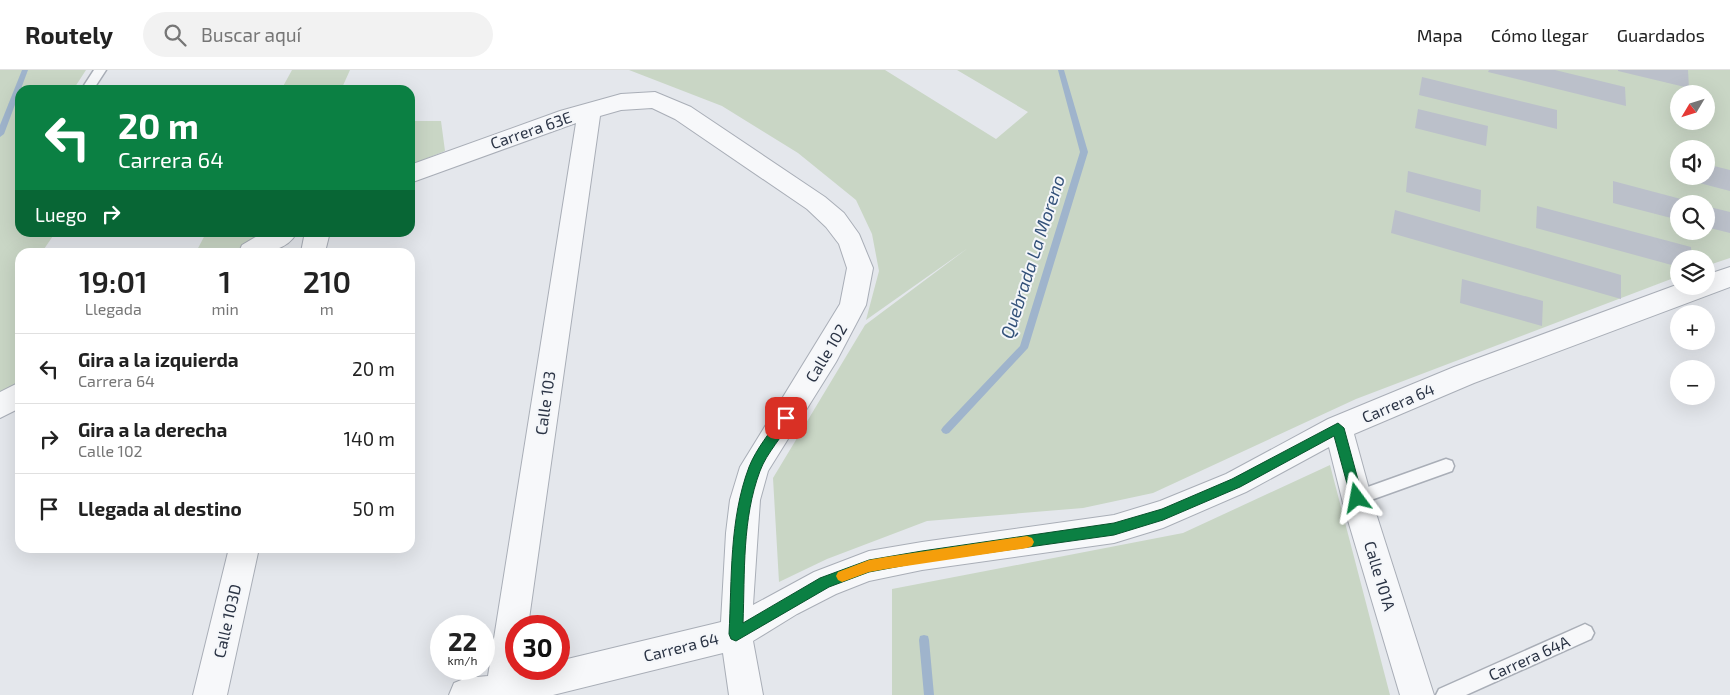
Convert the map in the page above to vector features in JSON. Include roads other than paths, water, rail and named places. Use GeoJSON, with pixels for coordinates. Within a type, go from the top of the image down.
{"type":"FeatureCollection","features":[{"type":"Feature","properties":{"kind":"street","name":"Carrera 63E"},"geometry":{"type":"LineString","coordinates":[[415,172],[589,111],[621,102],[655,100]]}},
{"type":"Feature","properties":{"kind":"street","name":"Calle 102"},"geometry":{"type":"LineString","coordinates":[[655,100],[683,113],[816,203],[835,220],[850,241],[860,268],[853,305],[826,354],[755,467],[745,500],[741,533],[736,634],[746,695]]}},
{"type":"Feature","properties":{"kind":"street","name":"Calle 103"},"geometry":{"type":"LineString","coordinates":[[502,693],[589,111]]}},
{"type":"Feature","properties":{"kind":"street"},"geometry":{"type":"LineString","coordinates":[[258,248],[276,237]]}},
{"type":"Feature","properties":{"kind":"street","name":"Carrera 64"},"geometry":{"type":"LineString","coordinates":[[466,695],[502,693],[736,634],[825,582],[869,566],[922,556],[1114,529],[1163,514],[1236,483],[1338,428],[1473,372],[1718,282]]}},
{"type":"Feature","properties":{"kind":"street"},"geometry":{"type":"LineString","coordinates":[[0,406],[15,397]]}},
{"type":"Feature","properties":{"kind":"street","name":"Calle 101A"},"geometry":{"type":"LineString","coordinates":[[1338,428],[1357,498],[1417,695]]}},
{"type":"Feature","properties":{"kind":"street","name":"Calle 103D"},"geometry":{"type":"LineString","coordinates":[[210,695],[243,553]]}},
{"type":"Feature","properties":{"kind":"lane"},"geometry":{"type":"LineString","coordinates":[[90,85],[100,70]]}},
{"type":"Feature","properties":{"kind":"lane"},"geometry":{"type":"LineString","coordinates":[[1357,498],[1446,466]]}},
{"type":"Feature","properties":{"kind":"lane","name":"Carrera 64A"},"geometry":{"type":"LineString","coordinates":[[1445,695],[1585,633]]}},
{"type":"Feature","properties":{"kind":"waterway"},"geometry":{"type":"LineString","coordinates":[[19,85],[25,70]]}},
{"type":"Feature","properties":{"kind":"waterway","name":"Quebrada La Moreno"},"geometry":{"type":"LineString","coordinates":[[946,430],[1024,348],[1084,152],[1061,70]]}},
{"type":"Feature","properties":{"kind":"waterway"},"geometry":{"type":"LineString","coordinates":[[0,134],[15,96]]}},
{"type":"Feature","properties":{"kind":"waterway","name":"Quebrada La Moreno"},"geometry":{"type":"LineString","coordinates":[[924,640],[929,695]]}}]}
